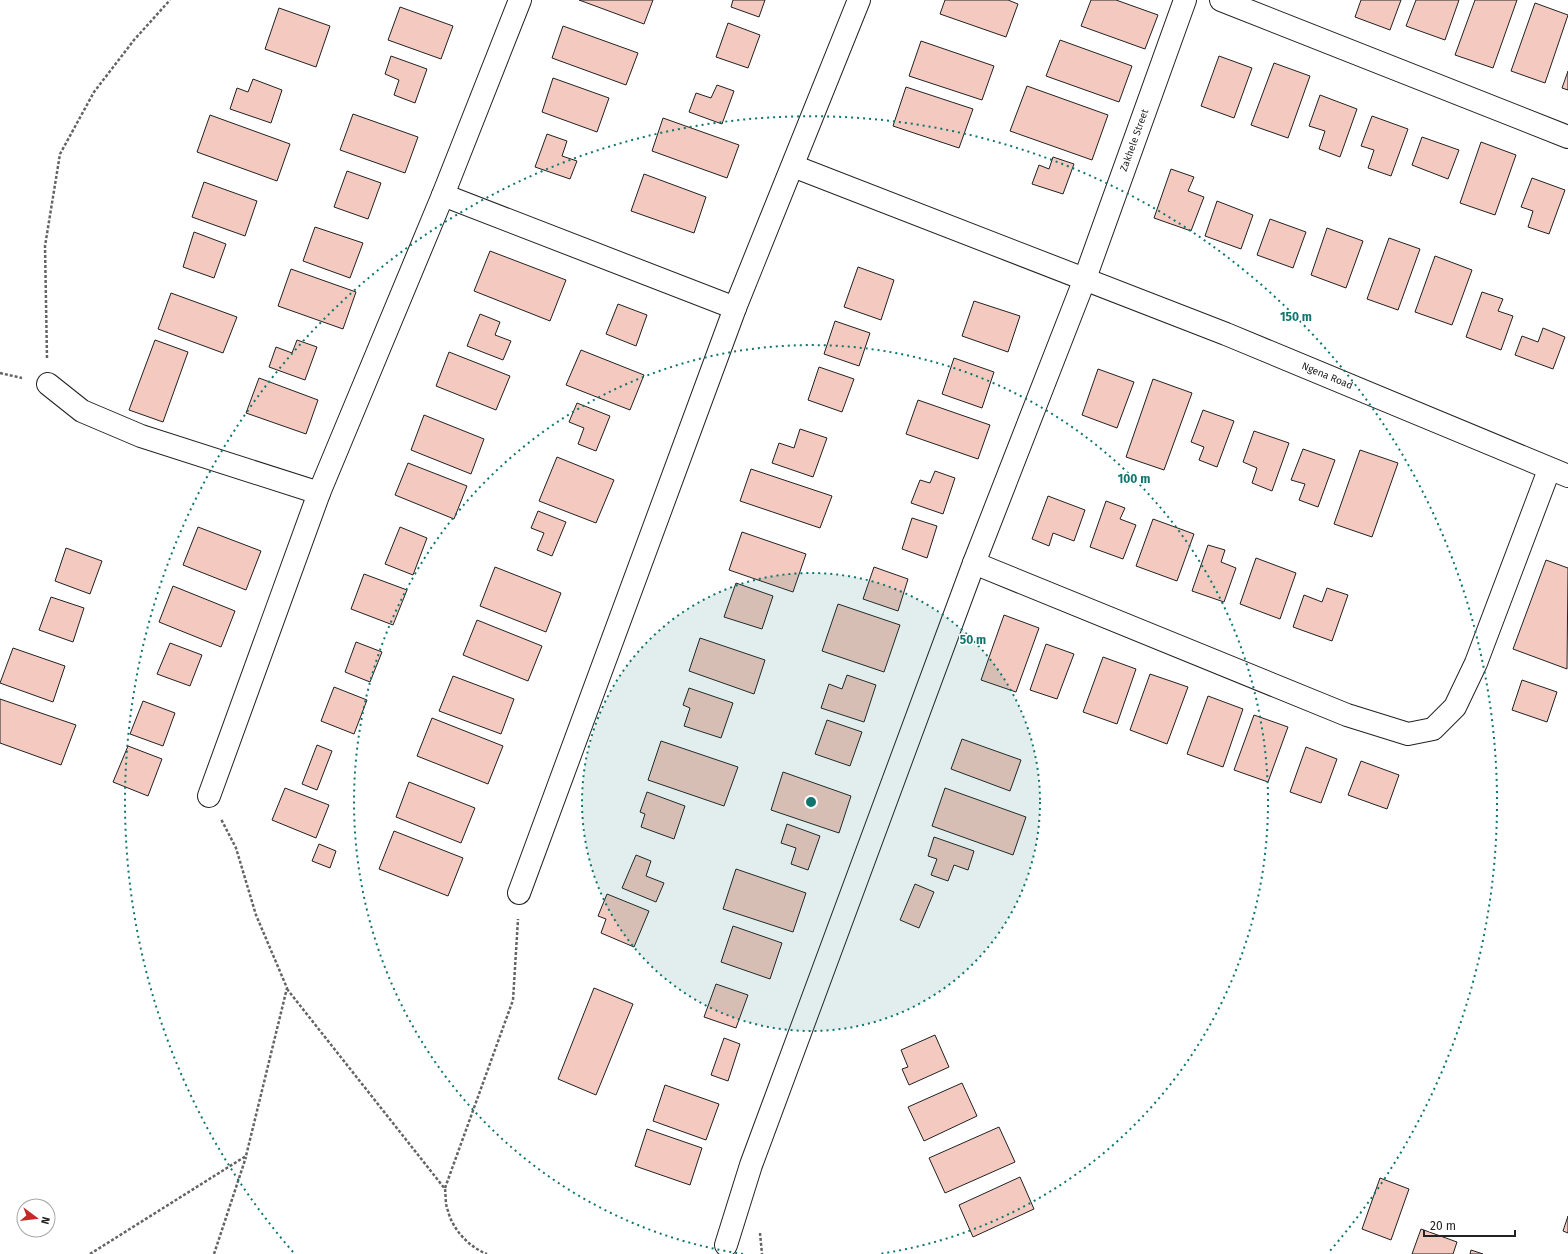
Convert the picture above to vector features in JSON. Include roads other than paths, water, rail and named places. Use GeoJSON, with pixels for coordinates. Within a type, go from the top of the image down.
{"type":"FeatureCollection","features":[{"type":"Feature","properties":{"kind":"street"},"geometry":{"type":"LineString","coordinates":[[209,796],[319,493],[443,196],[520,0]]}},
{"type":"Feature","properties":{"kind":"street"},"geometry":{"type":"LineString","coordinates":[[519,893],[735,308],[859,0]]}},
{"type":"Feature","properties":{"kind":"street","name":"Zakhele Street"},"geometry":{"type":"LineString","coordinates":[[726,1245],[751,1165],[974,563],[1084,281],[1185,0]]}},
{"type":"Feature","properties":{"kind":"street"},"geometry":{"type":"LineString","coordinates":[[1221,0],[1568,137]]}},
{"type":"Feature","properties":{"kind":"street","name":"Ngena Road"},"geometry":{"type":"LineString","coordinates":[[793,166],[1084,281],[1226,334],[1559,473]]}},
{"type":"Feature","properties":{"kind":"street"},"geometry":{"type":"LineString","coordinates":[[443,196],[735,308]]}},
{"type":"Feature","properties":{"kind":"street"},"geometry":{"type":"LineString","coordinates":[[48,384],[82,411],[141,436],[319,493]]}},
{"type":"Feature","properties":{"kind":"street"},"geometry":{"type":"LineString","coordinates":[[974,563],[1347,715],[1408,734],[1433,729],[1455,707],[1476,663],[1559,473]]}}]}
